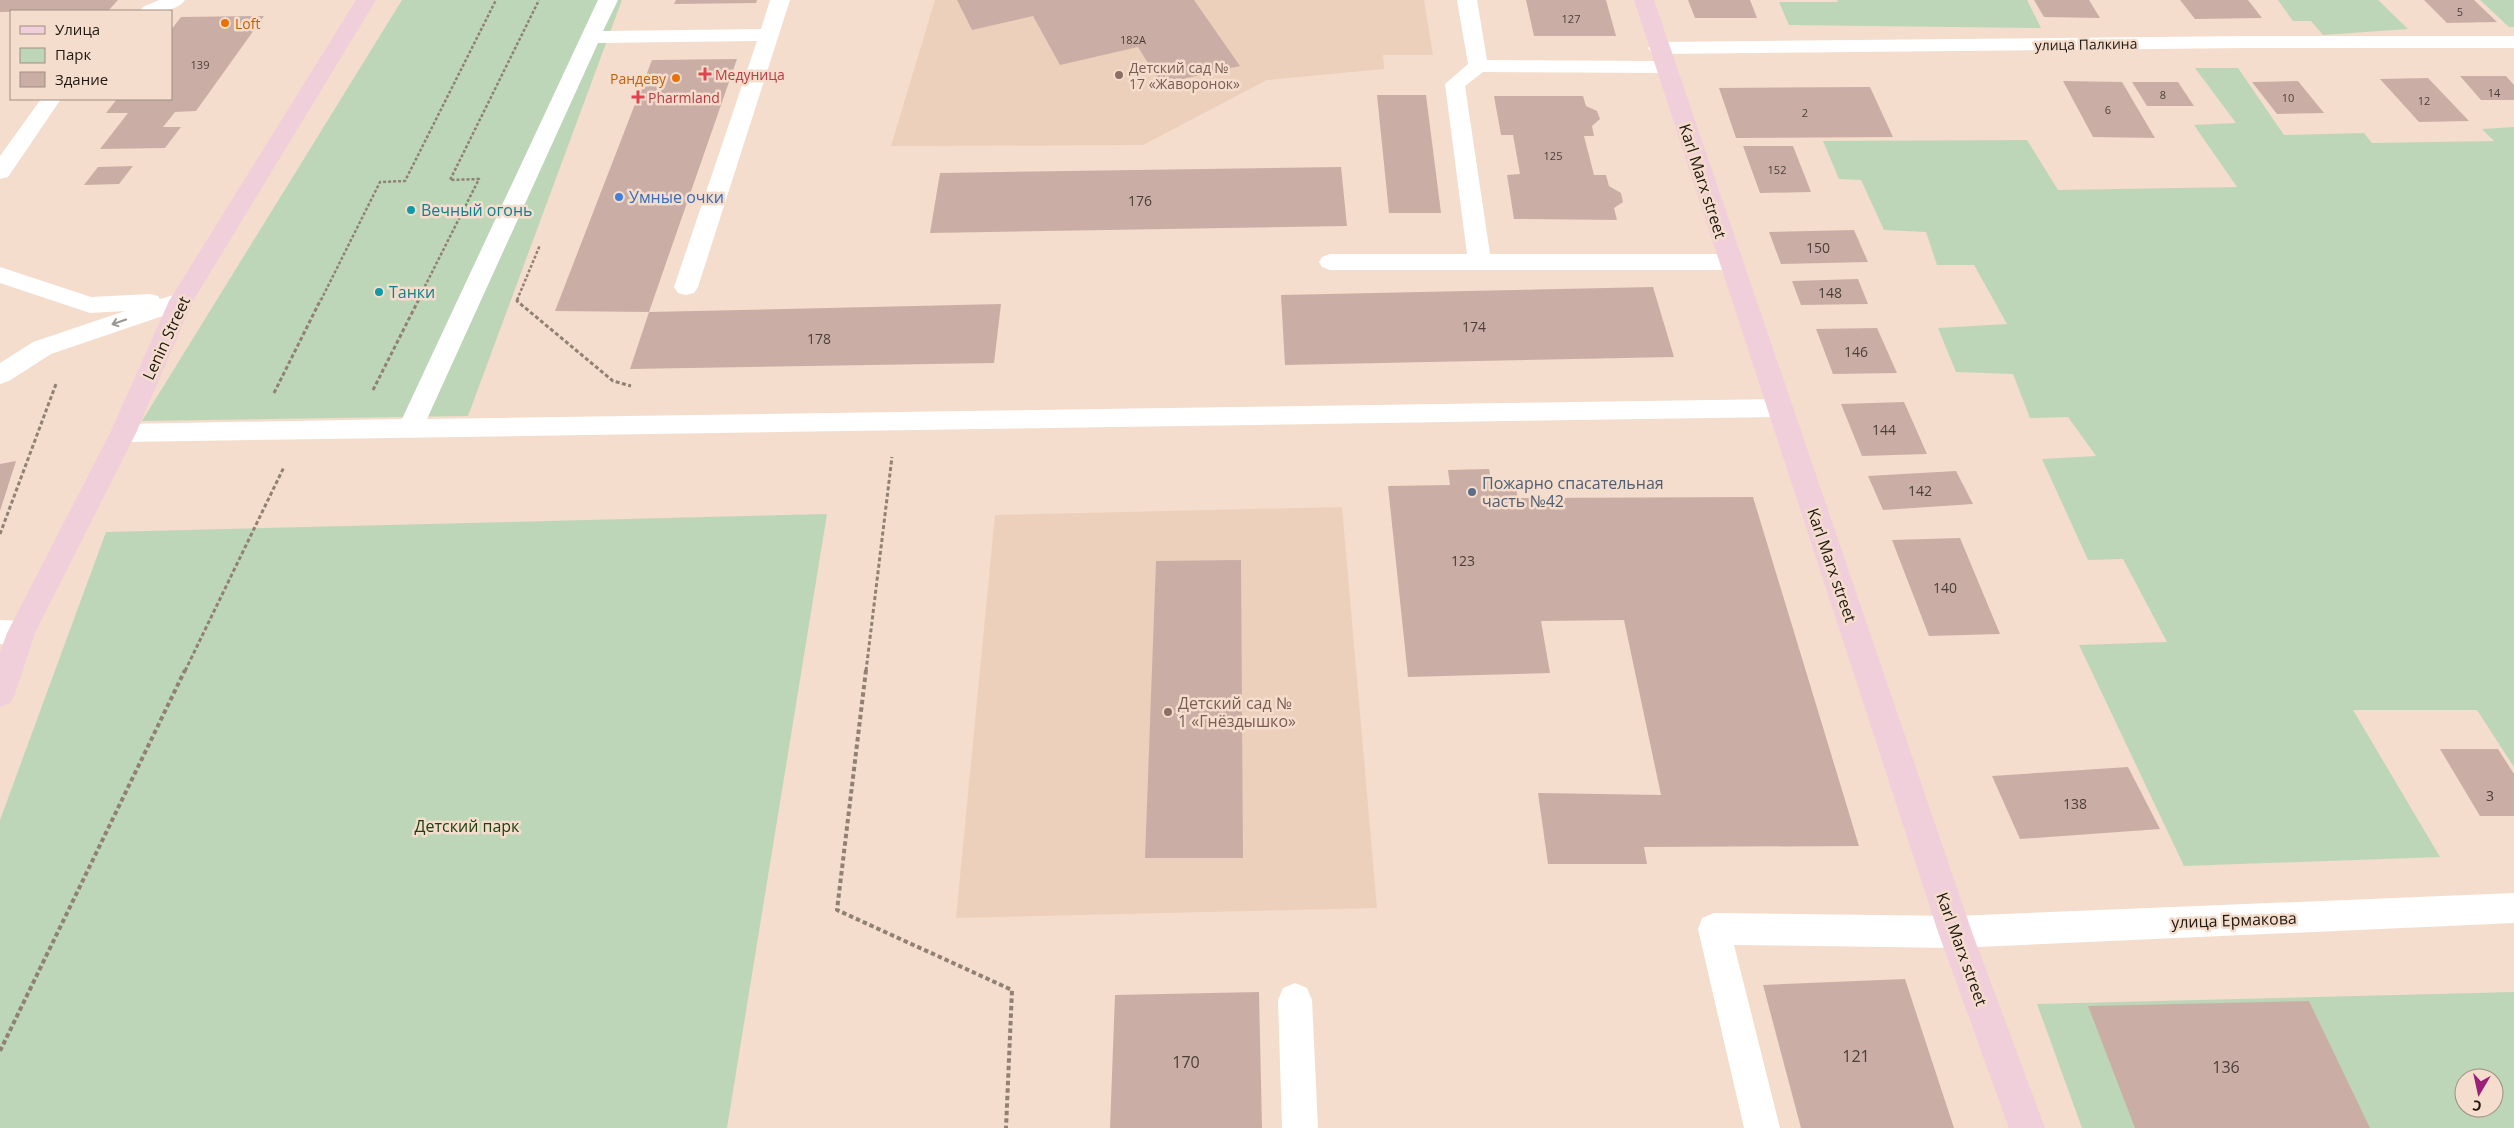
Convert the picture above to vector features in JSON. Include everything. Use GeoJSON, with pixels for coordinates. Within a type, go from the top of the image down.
{"type":"FeatureCollection","features":[{"type":"Feature","properties":{"kind":"street"},"geometry":{"type":"LineString","coordinates":[[152,10],[176,0]]}},
{"type":"Feature","properties":{"kind":"street","name":"Lenin Street"},"geometry":{"type":"LineString","coordinates":[[0,694],[11,633],[122,433],[181,301],[366,0]]}},
{"type":"Feature","properties":{"kind":"street"},"geometry":{"type":"LineString","coordinates":[[411,427],[608,0]]}},
{"type":"Feature","properties":{"kind":"street"},"geometry":{"type":"LineString","coordinates":[[686,287],[780,0]]}},
{"type":"Feature","properties":{"kind":"street"},"geometry":{"type":"LineString","coordinates":[[1467,0],[1478,66],[1455,84],[1480,262]]}},
{"type":"Feature","properties":{"kind":"street","name":"Karl Marx street"},"geometry":{"type":"LineString","coordinates":[[1644,0],[1955,932],[2027,1128]]}},
{"type":"Feature","properties":{"kind":"street"},"geometry":{"type":"LineString","coordinates":[[591,37],[768,36]]}},
{"type":"Feature","properties":{"kind":"street","name":"улица Палкина"},"geometry":{"type":"LineString","coordinates":[[1478,66],[1662,57],[2247,42],[2514,42]]}},
{"type":"Feature","properties":{"kind":"street"},"geometry":{"type":"LineString","coordinates":[[0,172],[50,100]]}},
{"type":"Feature","properties":{"kind":"street"},"geometry":{"type":"LineString","coordinates":[[1330,262],[1730,262]]}},
{"type":"Feature","properties":{"kind":"street"},"geometry":{"type":"LineString","coordinates":[[0,275],[90,305],[181,301]]}},
{"type":"Feature","properties":{"kind":"street"},"geometry":{"type":"LineString","coordinates":[[0,375],[42,348],[181,301]]}},
{"type":"Feature","properties":{"kind":"street"},"geometry":{"type":"LineString","coordinates":[[122,433],[411,427],[1779,408]]}},
{"type":"Feature","properties":{"kind":"street","name":"улица Ермакова"},"geometry":{"type":"LineString","coordinates":[[1762,1128],[1714,929],[1955,932],[2514,908]]}},
{"type":"Feature","properties":{"kind":"street"},"geometry":{"type":"LineString","coordinates":[[1295,1000],[1300,1128]]}},
{"type":"Feature","properties":{"kind":"path"},"geometry":{"type":"LineString","coordinates":[[273,394],[380,182],[405,181],[496,0]]}},
{"type":"Feature","properties":{"kind":"path"},"geometry":{"type":"LineString","coordinates":[[372,391],[479,179],[450,180],[539,0]]}},
{"type":"Feature","properties":{"kind":"path"},"geometry":{"type":"LineString","coordinates":[[517,301],[613,381],[632,386]]}},
{"type":"Feature","properties":{"kind":"path"},"geometry":{"type":"LineString","coordinates":[[0,534],[74,337]]}},
{"type":"Feature","properties":{"kind":"path"},"geometry":{"type":"LineString","coordinates":[[897,420],[837,910],[1012,990],[1006,1128]]}},
{"type":"Feature","properties":{"kind":"path"},"geometry":{"type":"LineString","coordinates":[[0,1051],[302,430]]}},
{"type":"Feature","properties":{"kind":"shaded area","name":"Детский сад № 17 «Жаворонок»"},"geometry":{"type":"Polygon","coordinates":[[[935,0],[1424,0],[1433,55],[1383,55],[1384,69],[1267,80],[1143,145],[891,146],[935,0]]]}},
{"type":"Feature","properties":{"kind":"shaded area","name":"Детский сад № 1 «Гнёздышко»"},"geometry":{"type":"Polygon","coordinates":[[[1342,507],[1377,908],[956,918],[995,515],[1342,507]]]}},
{"type":"Feature","properties":{"kind":"green space"},"geometry":{"type":"Polygon","coordinates":[[[402,0],[622,0],[468,416],[142,421],[402,0]]]}},
{"type":"Feature","properties":{"kind":"green space"},"geometry":{"type":"Polygon","coordinates":[[[1837,0],[2027,0],[2041,28],[1789,25],[1779,2],[1838,2],[1837,0]]]}},
{"type":"Feature","properties":{"kind":"green space"},"geometry":{"type":"Polygon","coordinates":[[[2278,0],[2378,0],[2408,29],[2323,35],[2311,21],[2293,21],[2278,0]]]}},
{"type":"Feature","properties":{"kind":"green space"},"geometry":{"type":"Polygon","coordinates":[[[2480,0],[2514,0],[2514,27],[2509,27],[2480,0]]]}},
{"type":"Feature","properties":{"kind":"green space"},"geometry":{"type":"Polygon","coordinates":[[[2195,68],[2238,68],[2284,135],[2364,133],[2372,143],[2494,141],[2482,129],[2514,127],[2514,767],[2477,710],[2353,710],[2440,857],[2184,866],[2079,645],[2167,642],[2123,559],[2088,560],[2042,459],[2096,456],[2068,417],[2030,418],[2013,374],[1956,372],[1938,328],[2007,324],[1974,265],[1937,265],[1926,232],[1884,230],[1861,180],[1839,179],[1823,141],[2027,140],[2058,190],[2237,187],[2194,125],[2236,123],[2195,68]]]}},
{"type":"Feature","properties":{"kind":"green space","name":"Детский парк"},"geometry":{"type":"Polygon","coordinates":[[[827,514],[727,1128],[0,1128],[0,820],[106,532],[827,514]]]}},
{"type":"Feature","properties":{"kind":"green space"},"geometry":{"type":"Polygon","coordinates":[[[2514,992],[2514,1128],[2082,1128],[2037,1004],[2514,992]]]}},
{"type":"Feature","properties":{"kind":"building"},"geometry":{"type":"Polygon","coordinates":[[[0,0],[118,0],[109,10],[10,10],[10,12],[0,12],[0,0]]]}},
{"type":"Feature","properties":{"kind":"building"},"geometry":{"type":"Polygon","coordinates":[[[676,0],[757,0],[756,3],[674,4],[676,0]]]}},
{"type":"Feature","properties":{"kind":"building"},"geometry":{"type":"Polygon","coordinates":[[[957,0],[1194,0],[1240,66],[1161,84],[1138,47],[1060,65],[1033,16],[972,30],[957,0]]]}},
{"type":"Feature","properties":{"kind":"building"},"geometry":{"type":"Polygon","coordinates":[[[1526,0],[1606,0],[1616,36],[1534,36],[1526,0]]]}},
{"type":"Feature","properties":{"kind":"building"},"geometry":{"type":"Polygon","coordinates":[[[1688,0],[1750,0],[1757,18],[1695,18],[1688,0]]]}},
{"type":"Feature","properties":{"kind":"building"},"geometry":{"type":"Polygon","coordinates":[[[2034,0],[2089,0],[2100,18],[2044,17],[2034,0]]]}},
{"type":"Feature","properties":{"kind":"building"},"geometry":{"type":"Polygon","coordinates":[[[2180,0],[2248,0],[2262,18],[2195,19],[2180,0]]]}},
{"type":"Feature","properties":{"kind":"building"},"geometry":{"type":"Polygon","coordinates":[[[2424,0],[2474,0],[2497,22],[2447,23],[2424,0]]]}},
{"type":"Feature","properties":{"kind":"building"},"geometry":{"type":"Polygon","coordinates":[[[264,16],[196,111],[175,112],[163,127],[181,127],[165,148],[100,149],[128,113],[106,113],[116,100],[172,100],[172,29],[181,17],[264,16]]]}},
{"type":"Feature","properties":{"kind":"building"},"geometry":{"type":"Polygon","coordinates":[[[737,59],[649,312],[555,311],[652,60],[737,59]]]}},
{"type":"Feature","properties":{"kind":"building"},"geometry":{"type":"Polygon","coordinates":[[[2460,76],[2506,76],[2514,85],[2514,100],[2481,100],[2460,76]]]}},
{"type":"Feature","properties":{"kind":"building"},"geometry":{"type":"Polygon","coordinates":[[[2428,78],[2469,121],[2419,122],[2380,79],[2428,78]]]}},
{"type":"Feature","properties":{"kind":"building"},"geometry":{"type":"Polygon","coordinates":[[[2063,81],[2122,82],[2155,138],[2093,137],[2063,81]]]}},
{"type":"Feature","properties":{"kind":"building"},"geometry":{"type":"Polygon","coordinates":[[[2298,81],[2324,113],[2277,114],[2252,82],[2298,81]]]}},
{"type":"Feature","properties":{"kind":"building"},"geometry":{"type":"Polygon","coordinates":[[[2132,82],[2178,82],[2194,106],[2147,106],[2132,82]]]}},
{"type":"Feature","properties":{"kind":"building"},"geometry":{"type":"Polygon","coordinates":[[[1870,87],[1893,137],[1736,138],[1719,88],[1870,87]]]}},
{"type":"Feature","properties":{"kind":"building"},"geometry":{"type":"Polygon","coordinates":[[[1377,95],[1426,95],[1441,213],[1389,213],[1377,95]]]}},
{"type":"Feature","properties":{"kind":"building"},"geometry":{"type":"Polygon","coordinates":[[[1494,96],[1583,96],[1586,106],[1597,111],[1600,119],[1592,126],[1594,136],[1584,136],[1594,175],[1606,175],[1609,186],[1621,193],[1623,202],[1614,208],[1617,220],[1514,219],[1507,175],[1520,174],[1513,135],[1501,135],[1494,96]]]}},
{"type":"Feature","properties":{"kind":"building"},"geometry":{"type":"Polygon","coordinates":[[[1743,146],[1793,146],[1811,192],[1760,193],[1743,146]]]}},
{"type":"Feature","properties":{"kind":"building"},"geometry":{"type":"Polygon","coordinates":[[[133,166],[119,184],[84,185],[98,167],[133,166]]]}},
{"type":"Feature","properties":{"kind":"building"},"geometry":{"type":"Polygon","coordinates":[[[1341,167],[1347,226],[930,233],[940,173],[1341,167]]]}},
{"type":"Feature","properties":{"kind":"building"},"geometry":{"type":"Polygon","coordinates":[[[1854,230],[1868,262],[1781,264],[1769,232],[1854,230]]]}},
{"type":"Feature","properties":{"kind":"building"},"geometry":{"type":"Polygon","coordinates":[[[1858,279],[1868,304],[1801,305],[1792,281],[1858,279]]]}},
{"type":"Feature","properties":{"kind":"building"},"geometry":{"type":"Polygon","coordinates":[[[1653,287],[1674,357],[1285,365],[1281,295],[1653,287]]]}},
{"type":"Feature","properties":{"kind":"building"},"geometry":{"type":"Polygon","coordinates":[[[1001,304],[994,363],[630,369],[649,312],[1001,304]]]}},
{"type":"Feature","properties":{"kind":"building"},"geometry":{"type":"Polygon","coordinates":[[[1877,328],[1897,373],[1833,374],[1816,329],[1877,328]]]}},
{"type":"Feature","properties":{"kind":"building"},"geometry":{"type":"Polygon","coordinates":[[[1904,402],[1927,454],[1862,456],[1841,404],[1904,402]]]}},
{"type":"Feature","properties":{"kind":"building"},"geometry":{"type":"Polygon","coordinates":[[[16,461],[0,511],[0,464],[16,461]]]}},
{"type":"Feature","properties":{"kind":"building"},"geometry":{"type":"Polygon","coordinates":[[[1489,469],[1492,485],[1515,485],[1518,498],[1753,497],[1859,846],[1644,847],[1647,864],[1548,864],[1538,793],[1661,795],[1624,620],[1541,621],[1550,673],[1408,677],[1388,486],[1450,485],[1448,470],[1489,469]]]}},
{"type":"Feature","properties":{"kind":"building"},"geometry":{"type":"Polygon","coordinates":[[[1956,471],[1973,504],[1883,510],[1868,476],[1956,471]]]}},
{"type":"Feature","properties":{"kind":"building"},"geometry":{"type":"Polygon","coordinates":[[[1960,538],[2000,634],[1929,636],[1892,540],[1960,538]]]}},
{"type":"Feature","properties":{"kind":"building"},"geometry":{"type":"Polygon","coordinates":[[[1241,560],[1243,858],[1145,858],[1156,561],[1241,560]]]}},
{"type":"Feature","properties":{"kind":"building"},"geometry":{"type":"Polygon","coordinates":[[[2440,749],[2498,749],[2514,774],[2514,816],[2480,816],[2440,749]]]}},
{"type":"Feature","properties":{"kind":"building"},"geometry":{"type":"Polygon","coordinates":[[[2128,767],[2160,829],[2020,839],[1992,776],[2128,767]]]}},
{"type":"Feature","properties":{"kind":"building"},"geometry":{"type":"Polygon","coordinates":[[[1905,979],[1954,1128],[1801,1128],[1763,985],[1905,979]]]}},
{"type":"Feature","properties":{"kind":"building"},"geometry":{"type":"Polygon","coordinates":[[[1259,992],[1262,1128],[1110,1128],[1115,995],[1259,992]]]}},
{"type":"Feature","properties":{"kind":"building"},"geometry":{"type":"Polygon","coordinates":[[[2309,1001],[2370,1128],[2135,1128],[2088,1006],[2309,1001]]]}},
{"type":"Feature","properties":{"kind":"place","name":"Loft"},"geometry":{"type":"Point","coordinates":[225,23]}},
{"type":"Feature","properties":{"kind":"place","name":"Медуница"},"geometry":{"type":"Point","coordinates":[705,74]}},
{"type":"Feature","properties":{"kind":"place","name":"Детский сад № 17 «Жаворонок»"},"geometry":{"type":"Point","coordinates":[1119,75]}},
{"type":"Feature","properties":{"kind":"place","name":"Рандеву"},"geometry":{"type":"Point","coordinates":[676,78]}},
{"type":"Feature","properties":{"kind":"place","name":"Pharmland"},"geometry":{"type":"Point","coordinates":[638,97]}},
{"type":"Feature","properties":{"kind":"place","name":"Умные очки"},"geometry":{"type":"Point","coordinates":[619,197]}},
{"type":"Feature","properties":{"kind":"place","name":"Вечный огонь"},"geometry":{"type":"Point","coordinates":[411,210]}},
{"type":"Feature","properties":{"kind":"place","name":"Танки"},"geometry":{"type":"Point","coordinates":[379,292]}},
{"type":"Feature","properties":{"kind":"place","name":"Пожарно спасательная часть №42"},"geometry":{"type":"Point","coordinates":[1472,492]}},
{"type":"Feature","properties":{"kind":"place","name":"Детский сад № 1 «Гнёздышко»"},"geometry":{"type":"Point","coordinates":[1168,712]}}]}
